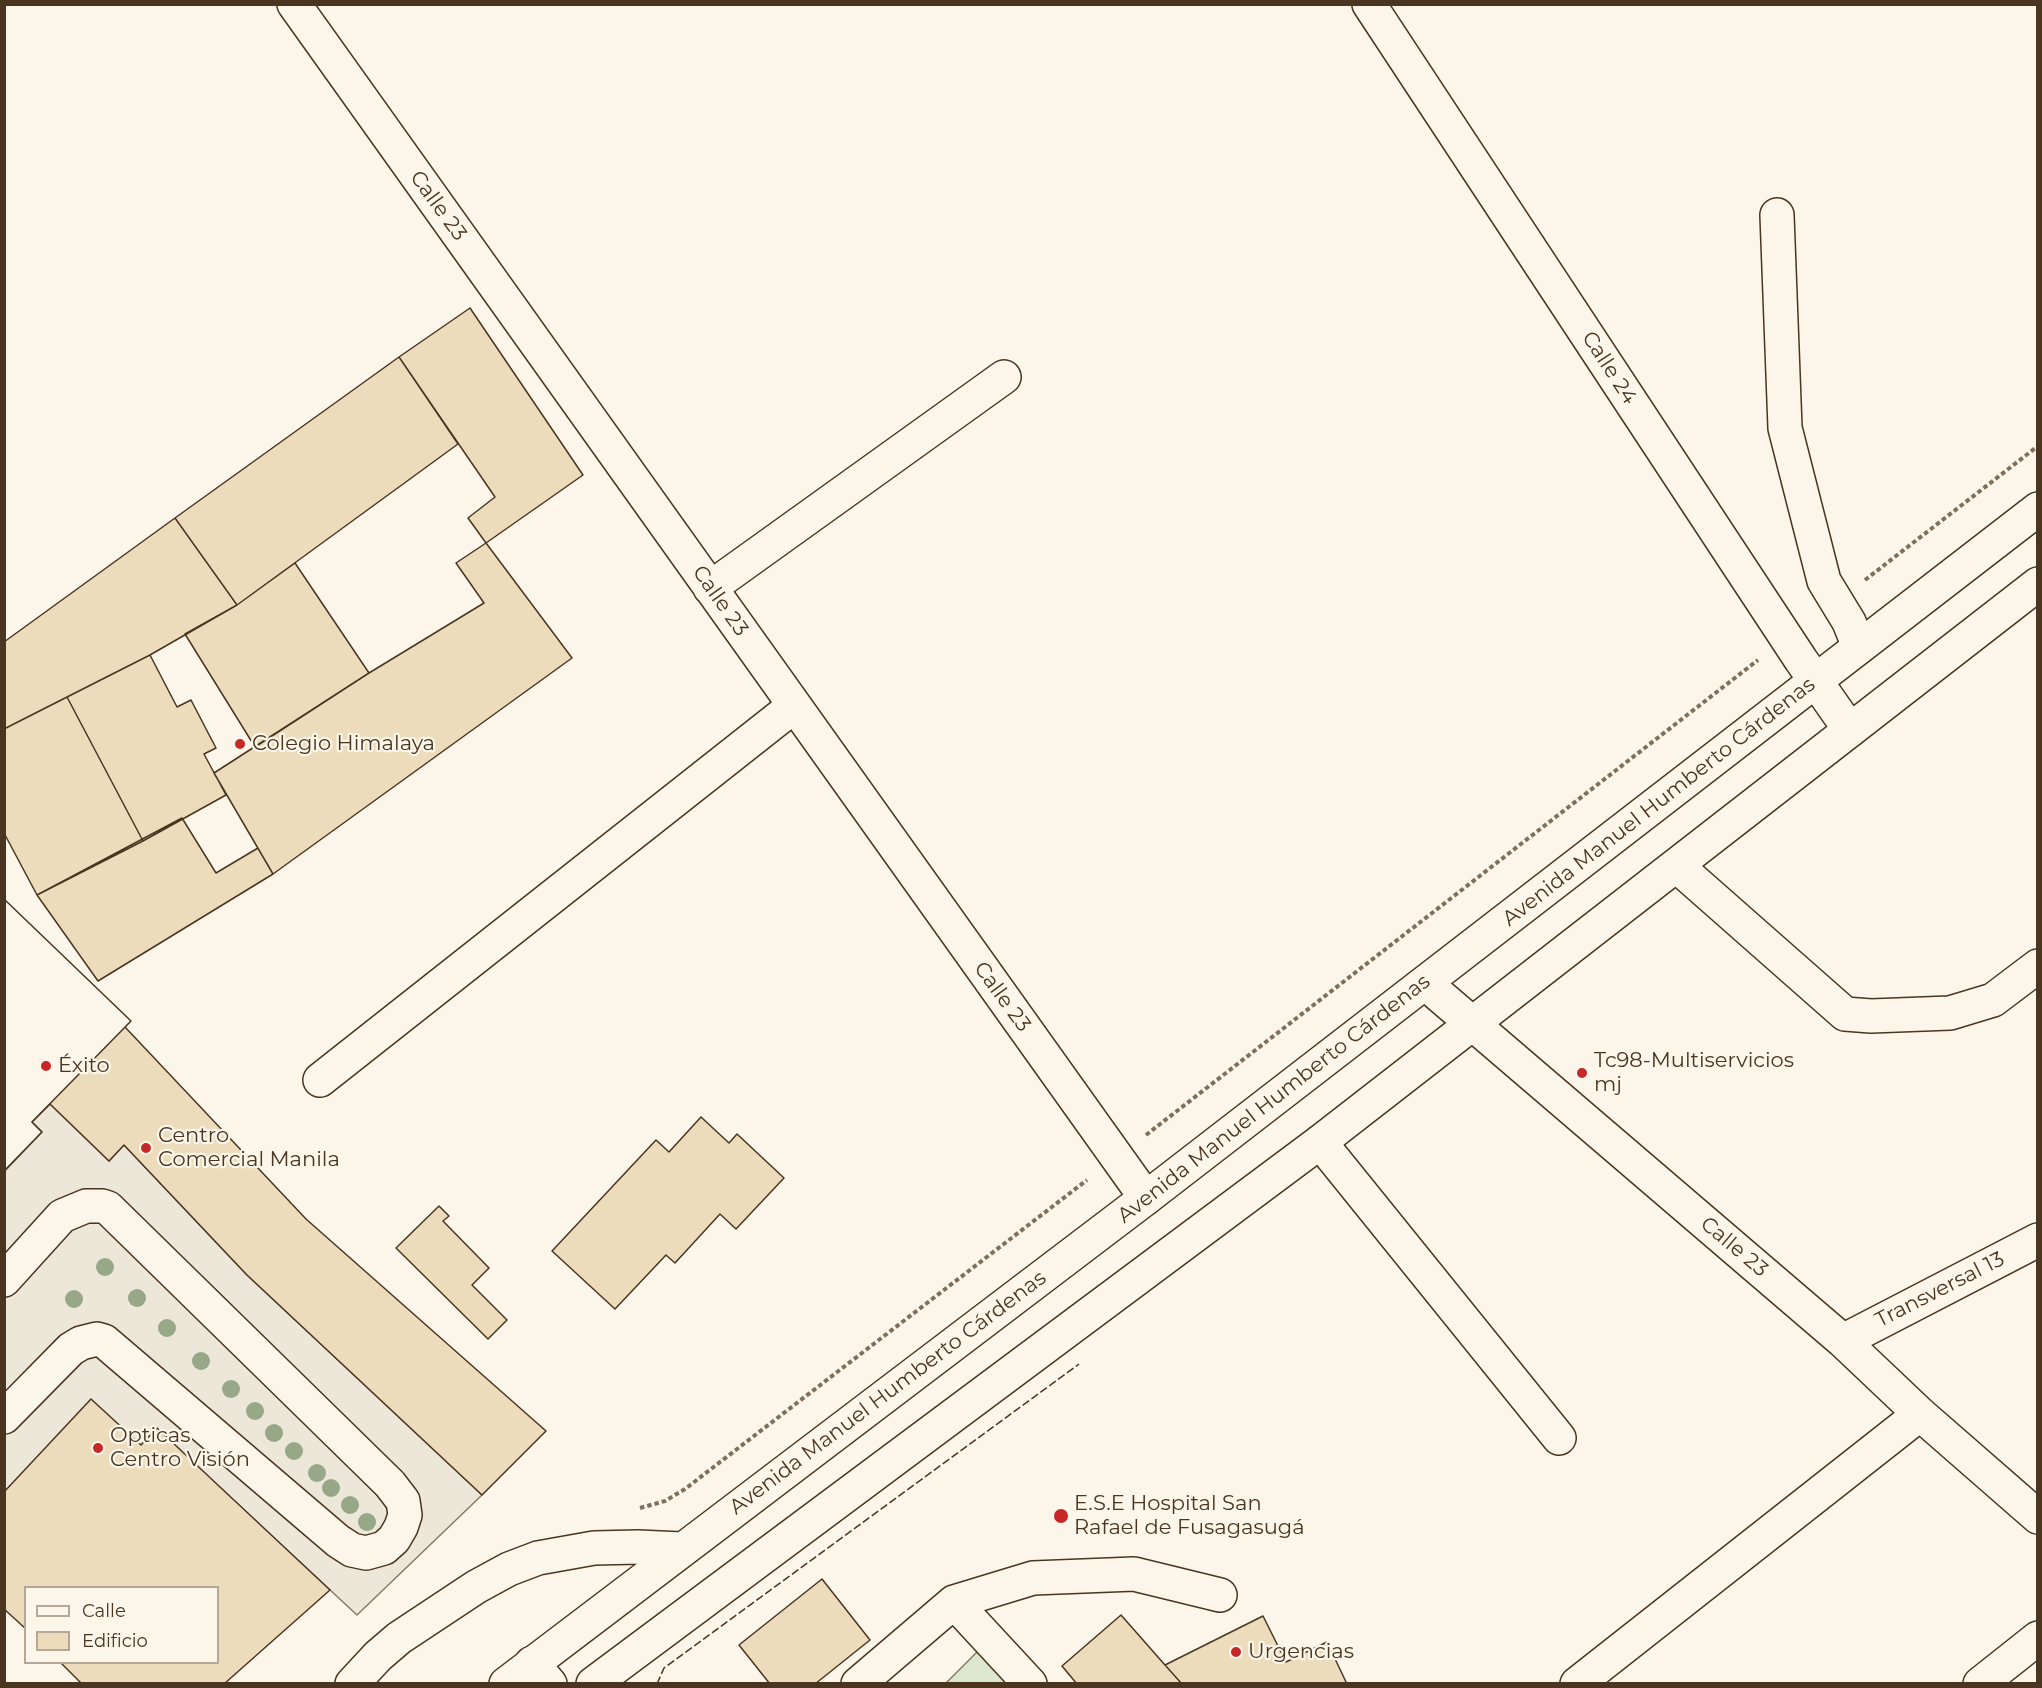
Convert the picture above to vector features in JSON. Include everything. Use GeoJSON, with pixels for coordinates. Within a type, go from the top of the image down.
{"type":"FeatureCollection","features":[{"type":"Feature","properties":{"kind":"street","name":"Calle 23"},"geometry":{"type":"LineString","coordinates":[[294,4],[1146,1198]]}},
{"type":"Feature","properties":{"kind":"street","name":"Calle 24"},"geometry":{"type":"LineString","coordinates":[[1369,4],[1815,681],[1850,730]]}},
{"type":"Feature","properties":{"kind":"street"},"geometry":{"type":"LineString","coordinates":[[1777,215],[1785,428],[1824,581],[1849,622],[1859,647]]}},
{"type":"Feature","properties":{"kind":"street"},"geometry":{"type":"LineString","coordinates":[[710,588],[1004,377]]}},
{"type":"Feature","properties":{"kind":"street","name":"Avenida Manuel Humberto Cárdenas"},"geometry":{"type":"LineString","coordinates":[[506,1683],[541,1673],[682,1549],[1146,1198],[2037,508]]}},
{"type":"Feature","properties":{"kind":"street"},"geometry":{"type":"LineString","coordinates":[[594,1683],[1320,1142],[2037,584]]}},
{"type":"Feature","properties":{"kind":"street"},"geometry":{"type":"LineString","coordinates":[[320,1080],[794,706]]}},
{"type":"Feature","properties":{"kind":"street"},"geometry":{"type":"LineString","coordinates":[[1677,866],[1845,1014],[1871,1016],[1950,1012],[1993,1000],[2037,966]]}},
{"type":"Feature","properties":{"kind":"street","name":"Calle 23"},"geometry":{"type":"LineString","coordinates":[[1425,983],[1843,1341],[1920,1414],[2037,1517]]}},
{"type":"Feature","properties":{"kind":"street"},"geometry":{"type":"LineString","coordinates":[[1320,1142],[1559,1438]]}},
{"type":"Feature","properties":{"kind":"street"},"geometry":{"type":"LineString","coordinates":[[4,1280],[62,1216],[86,1206],[108,1208],[390,1484],[403,1501],[405,1515],[394,1539],[384,1548],[366,1553],[352,1550],[338,1541],[104,1341],[97,1339],[81,1343],[71,1349],[4,1417]]}},
{"type":"Feature","properties":{"kind":"street","name":"Transversal 13"},"geometry":{"type":"LineString","coordinates":[[1843,1341],[2037,1240]]}},
{"type":"Feature","properties":{"kind":"street"},"geometry":{"type":"LineString","coordinates":[[1577,1683],[1920,1414]]}},
{"type":"Feature","properties":{"kind":"street"},"geometry":{"type":"LineString","coordinates":[[352,1683],[399,1638],[476,1587],[509,1569],[538,1558],[594,1548],[682,1549]]}},
{"type":"Feature","properties":{"kind":"street"},"geometry":{"type":"LineString","coordinates":[[858,1683],[954,1602],[1033,1578],[1134,1574],[1220,1595]]}},
{"type":"Feature","properties":{"kind":"street"},"geometry":{"type":"LineString","coordinates":[[954,1602],[1020,1680]]}},
{"type":"Feature","properties":{"kind":"street"},"geometry":{"type":"LineString","coordinates":[[1980,1683],[2037,1638]]}},
{"type":"Feature","properties":{"kind":"path"},"geometry":{"type":"LineString","coordinates":[[1837,602],[2037,446]]}},
{"type":"Feature","properties":{"kind":"path"},"geometry":{"type":"LineString","coordinates":[[630,1508],[642,1508],[665,1501],[685,1489],[1117,1158],[1787,638]]}},
{"type":"Feature","properties":{"kind":"green space"},"geometry":{"type":"Polygon","coordinates":[[[982,1647],[1017,1684],[945,1684],[982,1647]]]}},
{"type":"Feature","properties":{"kind":"shaded area"},"geometry":{"type":"Polygon","coordinates":[[[50,1104],[109,1161],[124,1145],[247,1275],[482,1495],[357,1615],[157,1429],[141,1445],[5,1492],[5,1171],[42,1132],[32,1122],[50,1104]]]}},
{"type":"Feature","properties":{"kind":"building"},"geometry":{"type":"Polygon","coordinates":[[[470,308],[583,475],[486,543],[468,518],[495,497],[399,357],[470,308]]]}},
{"type":"Feature","properties":{"kind":"building"},"geometry":{"type":"Polygon","coordinates":[[[399,357],[458,444],[237,605],[175,518],[399,357]]]}},
{"type":"Feature","properties":{"kind":"building"},"geometry":{"type":"Polygon","coordinates":[[[175,518],[237,605],[150,655],[4,729],[4,642],[175,518]]]}},
{"type":"Feature","properties":{"kind":"building"},"geometry":{"type":"Polygon","coordinates":[[[486,543],[572,658],[273,874],[214,773],[369,673],[484,603],[456,563],[486,543]]]}},
{"type":"Feature","properties":{"kind":"building"},"geometry":{"type":"Polygon","coordinates":[[[295,563],[369,673],[255,747],[185,634],[237,605],[295,563]]]}},
{"type":"Feature","properties":{"kind":"building"},"geometry":{"type":"Polygon","coordinates":[[[150,655],[177,707],[191,700],[216,748],[204,754],[226,795],[143,841],[67,697],[150,655]]]}},
{"type":"Feature","properties":{"kind":"building"},"geometry":{"type":"Polygon","coordinates":[[[67,697],[143,841],[37,895],[4,833],[4,729],[67,697]]]}},
{"type":"Feature","properties":{"kind":"building"},"geometry":{"type":"Polygon","coordinates":[[[182,818],[216,873],[258,848],[273,874],[98,981],[37,895],[182,818]]]}},
{"type":"Feature","properties":{"kind":"building"},"geometry":{"type":"Polygon","coordinates":[[[4,899],[131,1021],[125,1027],[306,1219],[546,1431],[482,1495],[247,1275],[124,1145],[109,1161],[50,1104],[32,1122],[42,1132],[4,1171],[4,899]]]}},
{"type":"Feature","properties":{"kind":"building","name":"Éxito"},"geometry":{"type":"Polygon","coordinates":[[[4,899],[131,1021],[32,1122],[42,1132],[4,1171],[4,899]]]}},
{"type":"Feature","properties":{"kind":"building"},"geometry":{"type":"Polygon","coordinates":[[[701,1117],[729,1143],[737,1134],[784,1178],[736,1229],[720,1214],[675,1263],[666,1255],[615,1309],[552,1251],[656,1140],[669,1152],[701,1117]]]}},
{"type":"Feature","properties":{"kind":"building"},"geometry":{"type":"Polygon","coordinates":[[[439,1206],[449,1216],[443,1221],[489,1268],[472,1285],[507,1320],[488,1339],[396,1248],[439,1206]]]}},
{"type":"Feature","properties":{"kind":"building"},"geometry":{"type":"Polygon","coordinates":[[[91,1399],[141,1445],[157,1428],[330,1590],[224,1684],[82,1684],[62,1664],[219,1664],[219,1586],[24,1586],[24,1627],[4,1609],[4,1492],[91,1399]]]}},
{"type":"Feature","properties":{"kind":"building"},"geometry":{"type":"Polygon","coordinates":[[[822,1579],[870,1640],[815,1684],[770,1684],[739,1645],[822,1579]]]}},
{"type":"Feature","properties":{"kind":"building"},"geometry":{"type":"Polygon","coordinates":[[[1121,1615],[1182,1684],[1077,1684],[1062,1666],[1121,1615]]]}},
{"type":"Feature","properties":{"kind":"building","name":"Urgencias"},"geometry":{"type":"Polygon","coordinates":[[[1263,1616],[1286,1662],[1327,1642],[1347,1684],[1182,1684],[1165,1665],[1263,1616]]]}},
{"type":"Feature","properties":{"kind":"fence"},"geometry":{"type":"LineString","coordinates":[[657,1684],[664,1668],[1079,1364]]}},
{"type":"Feature","properties":{"kind":"place","name":"Colegio Himalaya"},"geometry":{"type":"Point","coordinates":[240,744]}},
{"type":"Feature","properties":{"kind":"place","name":"Éxito"},"geometry":{"type":"Point","coordinates":[46,1066]}},
{"type":"Feature","properties":{"kind":"place","name":"Tc98-Multiservicios mj"},"geometry":{"type":"Point","coordinates":[1582,1073]}},
{"type":"Feature","properties":{"kind":"place","name":"Centro Comercial Manila"},"geometry":{"type":"Point","coordinates":[146,1148]}},
{"type":"Feature","properties":{"kind":"place","name":"Opticas Centro Visión"},"geometry":{"type":"Point","coordinates":[98,1448]}},
{"type":"Feature","properties":{"kind":"place","name":"E.S.E Hospital San Rafael de Fusagasugá"},"geometry":{"type":"Point","coordinates":[1061,1516]}},
{"type":"Feature","properties":{"kind":"place","name":"Urgencias"},"geometry":{"type":"Point","coordinates":[1236,1652]}}]}
